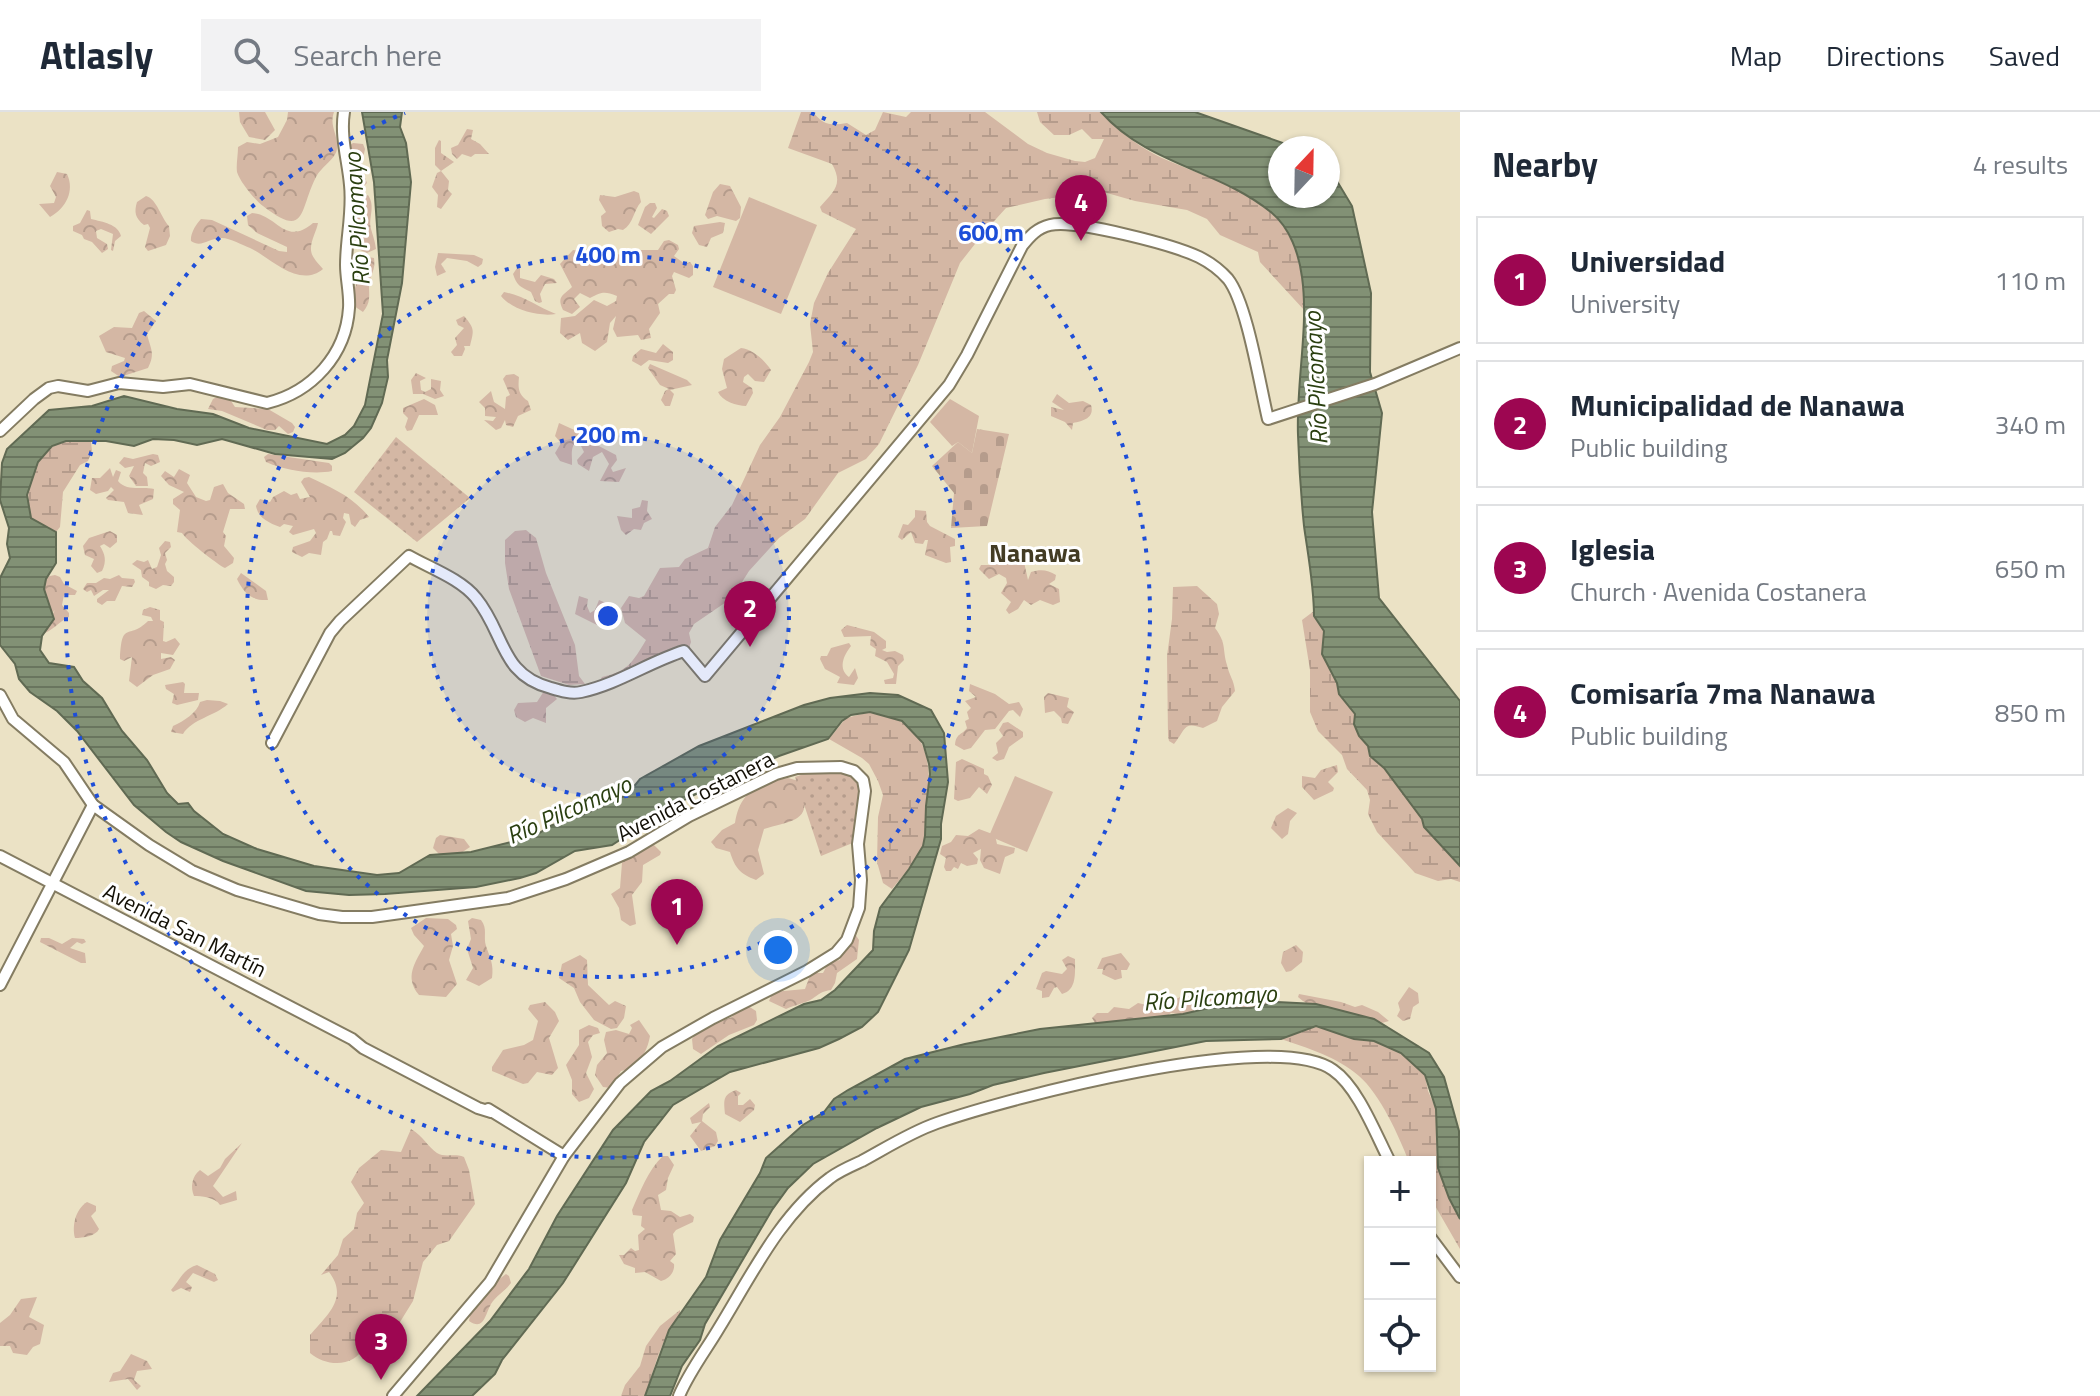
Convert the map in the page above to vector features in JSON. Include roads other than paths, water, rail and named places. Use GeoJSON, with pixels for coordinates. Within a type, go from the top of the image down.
{"type":"FeatureCollection","features":[{"type":"Feature","properties":{"kind":"street"},"geometry":{"type":"LineString","coordinates":[[0,431],[34,399],[49,388],[58,386],[88,391],[119,383],[163,387],[190,384],[267,403],[315,380],[335,355],[349,307],[346,264],[351,190],[343,136],[344,112]]}},
{"type":"Feature","properties":{"kind":"street"},"geometry":{"type":"LineString","coordinates":[[272,743],[330,633],[409,556],[475,596],[516,669],[526,679],[539,685],[567,693],[580,692],[611,683],[684,651],[705,676],[949,385],[1022,246],[1031,234],[1051,224],[1064,223],[1108,231],[1186,252],[1215,267],[1235,290],[1268,419],[1375,384],[1460,348]]}},
{"type":"Feature","properties":{"kind":"street","name":"Avenida Costanera"},"geometry":{"type":"LineString","coordinates":[[0,695],[13,719],[64,762],[93,805],[179,863],[237,890],[319,914],[342,917],[372,917],[508,898],[566,879],[629,852],[689,816],[776,774],[797,768],[820,766],[854,771],[863,780],[865,791],[858,844],[861,880],[855,923],[847,940],[836,953],[807,971],[662,1047],[620,1083],[564,1156],[490,1282],[393,1396]]}},
{"type":"Feature","properties":{"kind":"street"},"geometry":{"type":"LineString","coordinates":[[0,985],[93,805]]}},
{"type":"Feature","properties":{"kind":"street","name":"Avenida San Martín"},"geometry":{"type":"LineString","coordinates":[[0,856],[481,1103],[564,1156]]}},
{"type":"Feature","properties":{"kind":"street"},"geometry":{"type":"LineString","coordinates":[[679,1396],[775,1236],[812,1193],[831,1176],[935,1123],[1118,1075],[1247,1057],[1290,1056],[1312,1060],[1333,1070],[1346,1082],[1387,1156]]}},
{"type":"Feature","properties":{"kind":"street"},"geometry":{"type":"LineString","coordinates":[[1436,1245],[1460,1277]]}},
{"type":"Feature","properties":{"kind":"water"},"geometry":{"type":"Polygon","coordinates":[[[362,112],[402,112],[400,127],[406,143],[411,182],[402,283],[387,360],[388,377],[382,403],[363,438],[332,459],[275,454],[222,439],[197,445],[153,439],[134,446],[106,441],[66,441],[52,446],[38,462],[27,495],[31,518],[56,532],[56,563],[44,589],[54,619],[42,636],[40,650],[49,663],[74,667],[83,681],[102,698],[167,793],[178,804],[188,803],[223,834],[257,849],[314,866],[377,875],[399,873],[430,855],[471,852],[535,836],[550,826],[627,795],[640,779],[699,746],[830,698],[870,693],[898,695],[931,710],[944,733],[948,782],[941,839],[909,950],[878,1012],[862,1027],[839,1039],[819,1048],[730,1072],[673,1105],[644,1142],[626,1183],[563,1283],[502,1360],[495,1374],[472,1396],[417,1396],[490,1321],[529,1269],[557,1216],[613,1130],[651,1091],[718,1046],[804,1004],[821,1000],[835,990],[873,950],[880,908],[923,846],[930,774],[923,743],[902,721],[870,712],[851,715],[828,739],[779,756],[718,783],[670,807],[612,845],[575,851],[536,873],[476,887],[349,895],[306,891],[181,842],[134,805],[77,731],[57,711],[30,692],[19,679],[15,664],[0,645],[0,578],[10,558],[7,544],[9,528],[0,500],[2,463],[7,449],[49,410],[92,406],[124,396],[213,414],[249,428],[327,444],[345,435],[354,426],[365,405],[383,314],[374,182],[362,112]]]}},
{"type":"Feature","properties":{"kind":"water","name":"Río Pilcomayo"},"geometry":{"type":"Polygon","coordinates":[[[1101,112],[1195,112],[1268,138],[1268,208],[1340,208],[1340,186],[1352,206],[1371,293],[1370,372],[1382,413],[1372,512],[1379,598],[1460,701],[1460,866],[1424,827],[1422,819],[1384,768],[1370,756],[1368,746],[1354,724],[1355,714],[1339,694],[1337,683],[1322,654],[1324,631],[1314,616],[1301,492],[1298,415],[1304,296],[1301,268],[1293,242],[1278,219],[1251,198],[1162,156],[1120,130],[1101,112]]]}},
{"type":"Feature","properties":{"kind":"water"},"geometry":{"type":"Polygon","coordinates":[[[1277,1002],[1316,1004],[1374,1019],[1429,1053],[1444,1077],[1459,1131],[1460,1219],[1438,1168],[1436,1109],[1425,1075],[1401,1053],[1374,1041],[1354,1039],[1316,1026],[1281,1039],[1206,1041],[1044,1073],[921,1107],[813,1164],[788,1188],[772,1210],[705,1324],[700,1340],[682,1366],[670,1396],[645,1396],[669,1330],[706,1277],[720,1240],[766,1158],[848,1090],[905,1059],[965,1044],[1040,1029],[1183,1014],[1209,1008],[1251,1008],[1277,1002]]]}},
{"type":"Feature","properties":{"kind":"place","name":"Comisaría 7ma Nanawa"},"geometry":{"type":"Point","coordinates":[1081,241]}},
{"type":"Feature","properties":{"kind":"place","name":"Municipalidad de Nanawa"},"geometry":{"type":"Point","coordinates":[750,647]}},
{"type":"Feature","properties":{"kind":"place","name":"Universidad"},"geometry":{"type":"Point","coordinates":[677,945]}},
{"type":"Feature","properties":{"kind":"place","name":"Iglesia"},"geometry":{"type":"Point","coordinates":[381,1380]}},
{"type":"Feature","properties":{"kind":"district","name":"Nanawa"},"geometry":{"type":"Point","coordinates":[1035,553]}}]}
